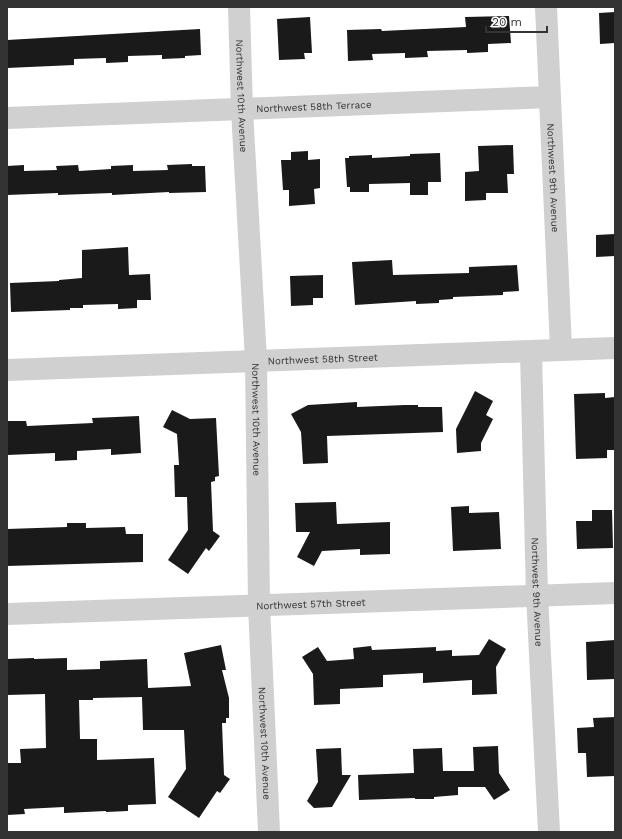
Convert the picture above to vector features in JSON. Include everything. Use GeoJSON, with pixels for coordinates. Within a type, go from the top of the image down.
{"type":"FeatureCollection","features":[{"type":"Feature","properties":{"kind":"street","name":"Northwest 10th Avenue"},"geometry":{"type":"LineString","coordinates":[[239,7],[242,110],[256,360],[259,605],[269,832]]}},
{"type":"Feature","properties":{"kind":"street","name":"Northwest 9th Avenue"},"geometry":{"type":"LineString","coordinates":[[546,7],[561,350]]}},
{"type":"Feature","properties":{"kind":"street","name":"Northwest 58th Terrace"},"geometry":{"type":"LineString","coordinates":[[7,118],[550,98]]}},
{"type":"Feature","properties":{"kind":"street","name":"Northwest 58th Street"},"geometry":{"type":"LineString","coordinates":[[7,370],[615,348]]}},
{"type":"Feature","properties":{"kind":"street","name":"Northwest 9th Avenue"},"geometry":{"type":"LineString","coordinates":[[531,352],[537,595],[549,832]]}},
{"type":"Feature","properties":{"kind":"street","name":"Northwest 57th Street"},"geometry":{"type":"LineString","coordinates":[[7,614],[615,593]]}},
{"type":"Feature","properties":{"kind":"building"},"geometry":{"type":"Polygon","coordinates":[[[615,12],[615,43],[600,44],[599,13],[615,12]]]}},
{"type":"Feature","properties":{"kind":"building"},"geometry":{"type":"Polygon","coordinates":[[[509,16],[511,43],[488,44],[488,52],[467,53],[467,50],[427,51],[428,57],[405,58],[405,53],[372,54],[373,60],[348,61],[347,30],[381,29],[382,31],[466,27],[465,17],[509,16]]]}},
{"type":"Feature","properties":{"kind":"building"},"geometry":{"type":"Polygon","coordinates":[[[310,17],[312,53],[304,53],[305,59],[279,60],[277,19],[310,17]]]}},
{"type":"Feature","properties":{"kind":"building"},"geometry":{"type":"Polygon","coordinates":[[[200,29],[201,55],[185,56],[185,58],[162,59],[162,55],[128,56],[128,62],[106,63],[106,58],[74,59],[74,65],[7,68],[7,40],[200,29]]]}},
{"type":"Feature","properties":{"kind":"building"},"geometry":{"type":"Polygon","coordinates":[[[513,145],[514,174],[507,174],[508,193],[486,193],[486,200],[465,201],[465,172],[479,171],[478,146],[513,145]]]}},
{"type":"Feature","properties":{"kind":"building"},"geometry":{"type":"Polygon","coordinates":[[[308,151],[308,160],[320,159],[320,188],[314,189],[315,204],[289,206],[289,190],[283,190],[281,160],[291,160],[291,152],[308,151]]]}},
{"type":"Feature","properties":{"kind":"building"},"geometry":{"type":"Polygon","coordinates":[[[440,153],[441,182],[428,182],[428,195],[410,195],[410,183],[369,184],[369,192],[350,192],[350,187],[347,187],[345,158],[349,158],[349,156],[372,155],[372,158],[410,156],[410,154],[440,153]]]}},
{"type":"Feature","properties":{"kind":"building"},"geometry":{"type":"Polygon","coordinates":[[[192,164],[192,166],[205,166],[206,192],[112,195],[112,193],[58,195],[58,193],[7,195],[7,166],[24,165],[24,171],[57,170],[56,166],[78,165],[79,171],[111,169],[111,166],[133,165],[133,171],[168,170],[167,165],[192,164]]]}},
{"type":"Feature","properties":{"kind":"building"},"geometry":{"type":"Polygon","coordinates":[[[615,234],[615,256],[596,257],[596,235],[615,234]]]}},
{"type":"Feature","properties":{"kind":"building"},"geometry":{"type":"Polygon","coordinates":[[[128,247],[129,275],[150,274],[151,300],[137,300],[137,308],[118,309],[118,304],[83,305],[83,308],[70,308],[70,310],[11,312],[10,283],[59,281],[82,278],[82,250],[128,247]]]}},
{"type":"Feature","properties":{"kind":"building"},"geometry":{"type":"Polygon","coordinates":[[[392,260],[393,275],[469,273],[469,267],[517,265],[519,291],[503,292],[503,295],[453,297],[453,299],[439,300],[439,303],[416,304],[416,301],[355,305],[352,262],[392,260]]]}},
{"type":"Feature","properties":{"kind":"building"},"geometry":{"type":"Polygon","coordinates":[[[323,275],[323,298],[313,298],[313,305],[291,306],[290,276],[323,275]]]}},
{"type":"Feature","properties":{"kind":"building"},"geometry":{"type":"Polygon","coordinates":[[[475,391],[493,401],[486,415],[493,419],[481,443],[481,451],[457,453],[456,429],[475,391]]]}},
{"type":"Feature","properties":{"kind":"building"},"geometry":{"type":"Polygon","coordinates":[[[605,393],[605,398],[615,397],[615,450],[607,450],[607,458],[576,459],[574,394],[605,393]]]}},
{"type":"Feature","properties":{"kind":"building"},"geometry":{"type":"Polygon","coordinates":[[[357,402],[357,407],[418,405],[418,407],[442,407],[443,432],[327,436],[328,463],[303,464],[301,432],[291,414],[308,405],[357,402]]]}},
{"type":"Feature","properties":{"kind":"building"},"geometry":{"type":"Polygon","coordinates":[[[172,410],[190,419],[216,418],[219,476],[215,477],[215,481],[211,482],[213,531],[220,536],[209,551],[206,548],[188,574],[168,560],[188,530],[187,497],[175,497],[174,465],[179,465],[177,434],[163,427],[172,410]]]}},
{"type":"Feature","properties":{"kind":"building"},"geometry":{"type":"Polygon","coordinates":[[[139,416],[141,453],[111,455],[111,449],[77,451],[77,460],[55,461],[55,453],[7,455],[7,421],[26,421],[27,426],[93,423],[92,418],[139,416]]]}},
{"type":"Feature","properties":{"kind":"building"},"geometry":{"type":"Polygon","coordinates":[[[336,502],[337,524],[390,522],[390,554],[360,555],[360,549],[322,551],[314,566],[297,557],[310,532],[296,532],[295,503],[336,502]]]}},
{"type":"Feature","properties":{"kind":"building"},"geometry":{"type":"Polygon","coordinates":[[[469,506],[469,513],[499,512],[501,549],[453,551],[451,507],[469,506]]]}},
{"type":"Feature","properties":{"kind":"building"},"geometry":{"type":"Polygon","coordinates":[[[592,510],[612,510],[613,548],[577,549],[576,521],[592,521],[592,510]]]}},
{"type":"Feature","properties":{"kind":"building"},"geometry":{"type":"Polygon","coordinates":[[[67,523],[86,523],[86,528],[125,527],[126,534],[143,534],[143,562],[7,566],[7,529],[67,527],[67,523]]]}},
{"type":"Feature","properties":{"kind":"building"},"geometry":{"type":"Polygon","coordinates":[[[489,639],[506,649],[496,667],[497,694],[472,695],[472,680],[423,683],[423,673],[383,675],[383,687],[340,689],[340,704],[314,705],[313,674],[302,657],[318,647],[327,661],[354,659],[353,648],[371,646],[372,650],[436,647],[436,651],[452,650],[452,656],[479,655],[489,639]]]}},
{"type":"Feature","properties":{"kind":"building"},"geometry":{"type":"Polygon","coordinates":[[[615,640],[615,679],[587,680],[586,642],[615,640]]]}},
{"type":"Feature","properties":{"kind":"building"},"geometry":{"type":"Polygon","coordinates":[[[221,645],[226,670],[222,670],[229,698],[229,718],[226,718],[226,723],[222,723],[224,775],[230,779],[220,793],[217,791],[199,818],[168,797],[186,769],[184,730],[143,730],[142,697],[93,698],[93,700],[79,700],[80,739],[97,739],[97,760],[154,758],[156,804],[128,805],[128,811],[64,813],[64,807],[24,809],[25,814],[7,815],[7,763],[21,763],[20,749],[46,748],[45,694],[7,695],[7,659],[67,658],[67,670],[100,669],[100,661],[147,659],[148,688],[191,686],[184,653],[221,645]]]}},
{"type":"Feature","properties":{"kind":"building"},"geometry":{"type":"Polygon","coordinates":[[[615,717],[615,776],[587,777],[586,753],[578,753],[577,728],[594,727],[593,718],[615,717]]]}},
{"type":"Feature","properties":{"kind":"building"},"geometry":{"type":"Polygon","coordinates":[[[498,746],[499,773],[510,790],[494,800],[485,787],[458,787],[458,795],[434,797],[434,799],[415,798],[359,800],[358,775],[414,773],[413,749],[442,748],[443,771],[474,771],[473,747],[498,746]]]}},
{"type":"Feature","properties":{"kind":"building"},"geometry":{"type":"Polygon","coordinates":[[[341,748],[342,775],[351,775],[332,807],[314,808],[307,801],[318,782],[316,749],[341,748]]]}}]}
